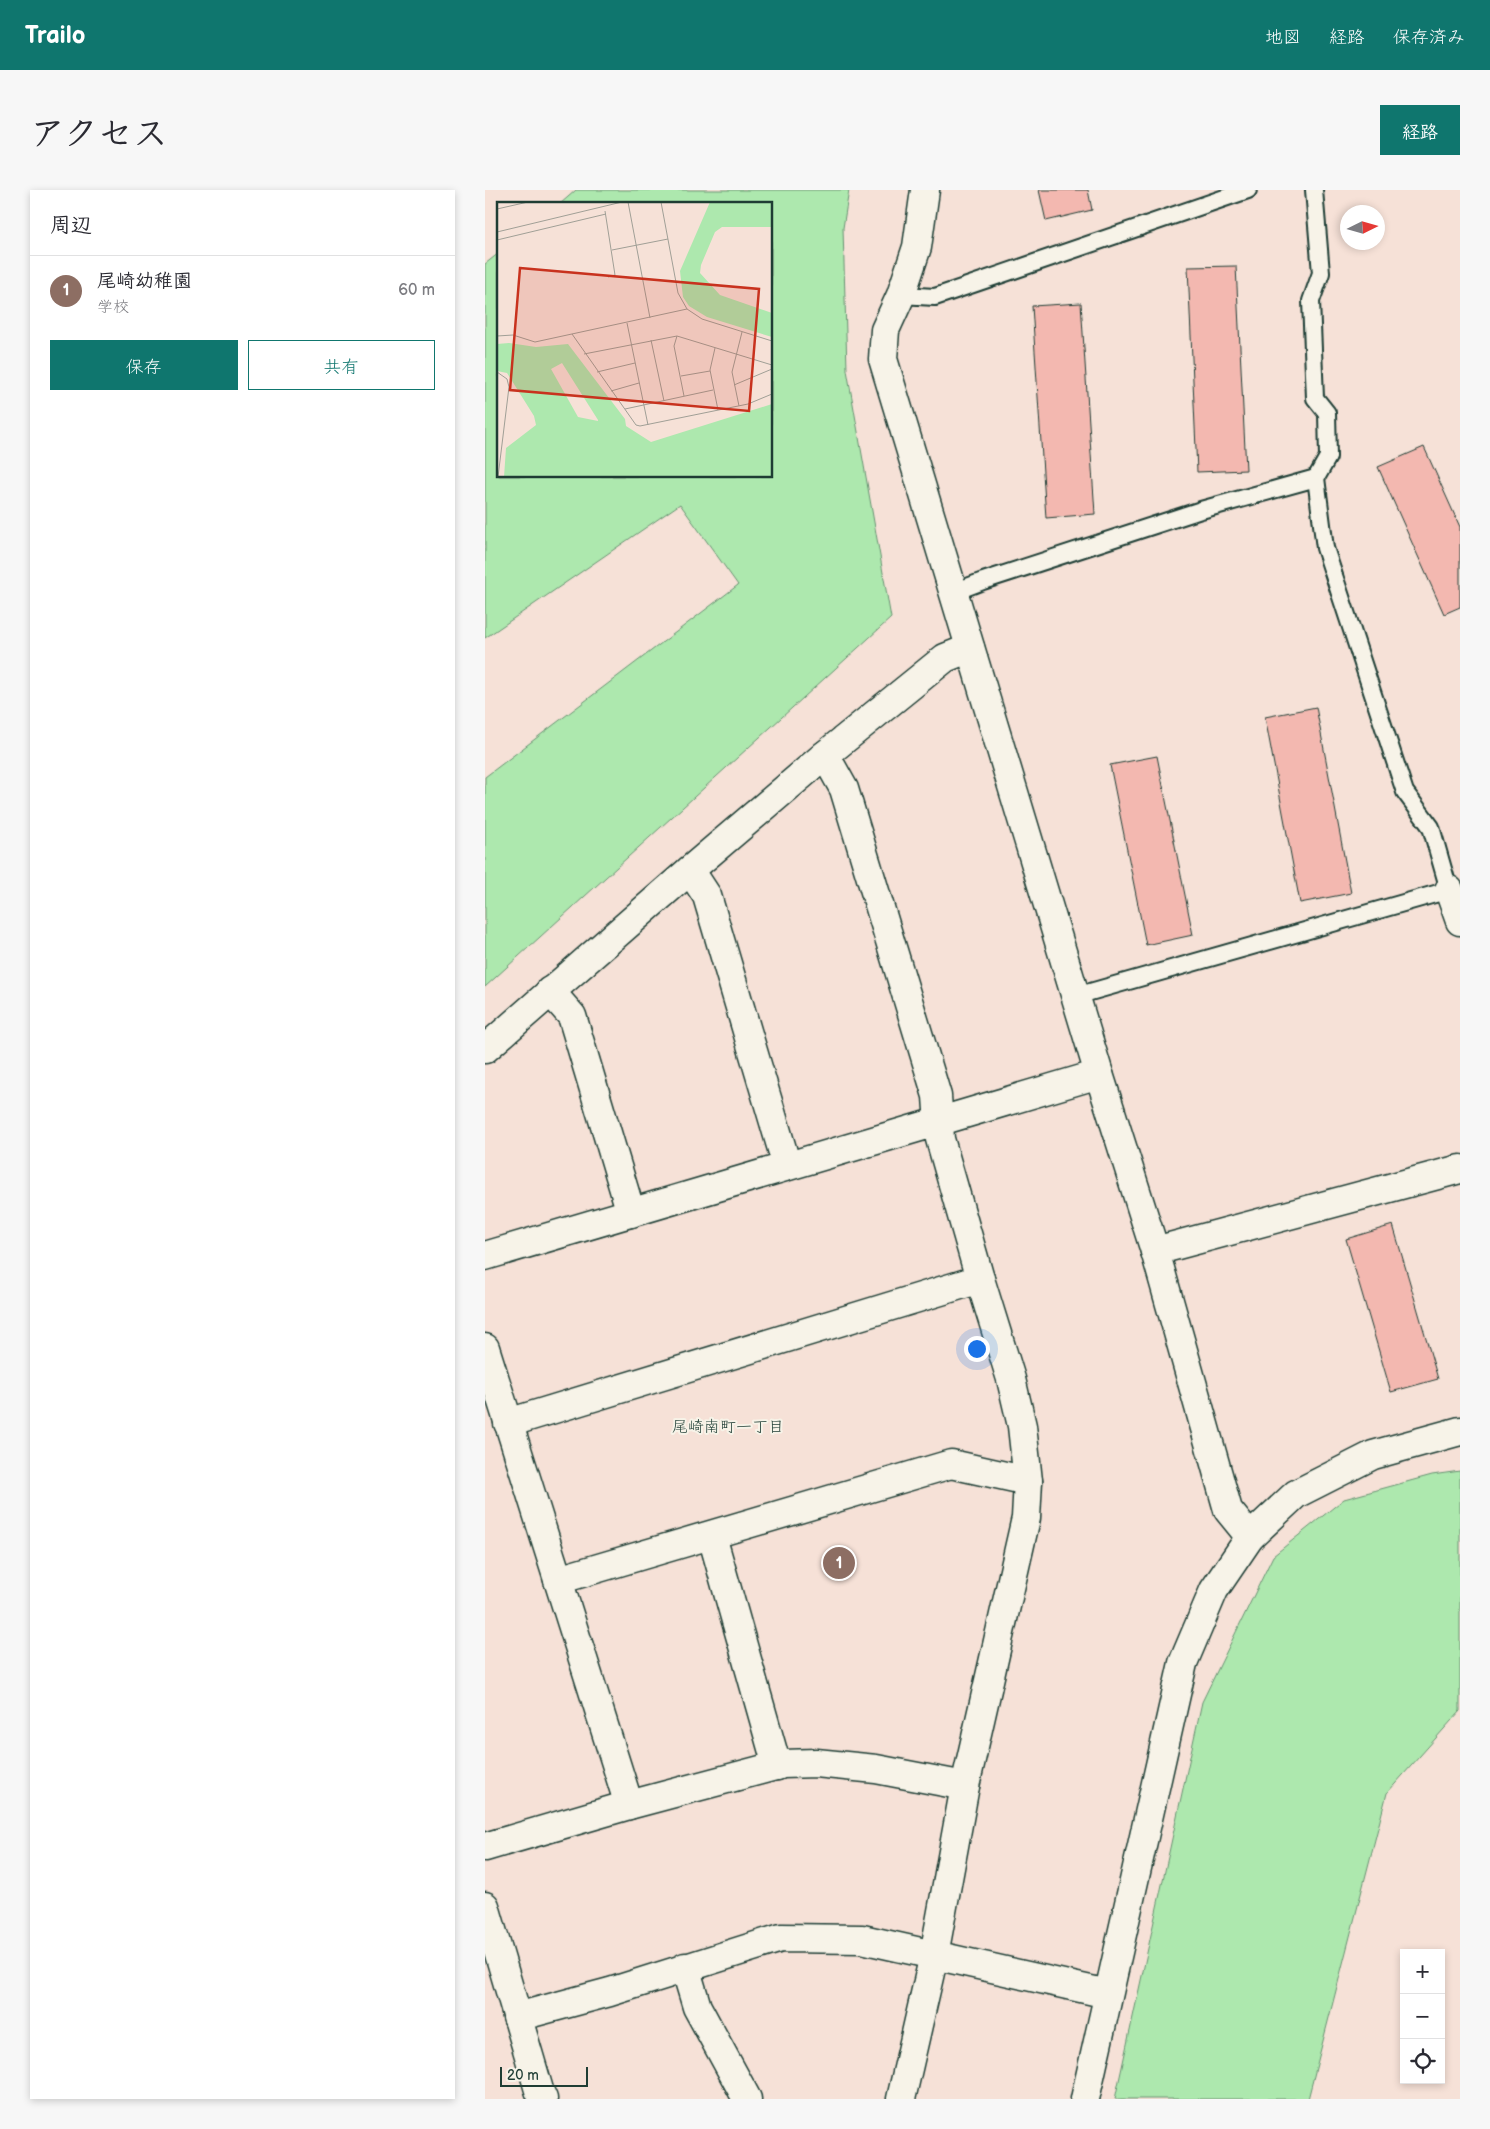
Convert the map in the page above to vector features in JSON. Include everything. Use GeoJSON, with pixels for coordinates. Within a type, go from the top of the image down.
{"type":"FeatureCollection","features":[{"type":"Feature","properties":{"kind":"street"},"geometry":{"type":"LineString","coordinates":[[925,190],[917,247],[901,295],[885,330],[883,359],[1099,1074],[1155,1251],[1228,1510],[1250,1537]]}},
{"type":"Feature","properties":{"kind":"street"},"geometry":{"type":"LineString","coordinates":[[485,1049],[825,755],[945,658],[970,648]]}},
{"type":"Feature","properties":{"kind":"street"},"geometry":{"type":"LineString","coordinates":[[825,755],[844,789],[937,1096],[940,1139],[1011,1379],[1020,1416],[1028,1481],[1027,1518],[965,1786],[934,1955],[901,2099]]}},
{"type":"Feature","properties":{"kind":"street"},"geometry":{"type":"LineString","coordinates":[[690,870],[707,896],[787,1166]]}},
{"type":"Feature","properties":{"kind":"street"},"geometry":{"type":"LineString","coordinates":[[1449,890],[1460,922]]}},
{"type":"Feature","properties":{"kind":"street"},"geometry":{"type":"LineString","coordinates":[[550,991],[572,1016],[631,1213]]}},
{"type":"Feature","properties":{"kind":"street"},"geometry":{"type":"LineString","coordinates":[[485,1256],[1099,1074]]}},
{"type":"Feature","properties":{"kind":"street"},"geometry":{"type":"LineString","coordinates":[[1155,1251],[1460,1169]]}},
{"type":"Feature","properties":{"kind":"street"},"geometry":{"type":"LineString","coordinates":[[509,1423],[980,1279]]}},
{"type":"Feature","properties":{"kind":"street"},"geometry":{"type":"LineString","coordinates":[[485,1348],[629,1805]]}},
{"type":"Feature","properties":{"kind":"street"},"geometry":{"type":"LineString","coordinates":[[1085,2099],[1183,1663],[1215,1590],[1250,1537],[1296,1494],[1373,1455],[1460,1431]]}},
{"type":"Feature","properties":{"kind":"street"},"geometry":{"type":"LineString","coordinates":[[558,1580],[951,1464],[1028,1481]]}},
{"type":"Feature","properties":{"kind":"street"},"geometry":{"type":"LineString","coordinates":[[712,1536],[777,1766]]}},
{"type":"Feature","properties":{"kind":"street"},"geometry":{"type":"LineString","coordinates":[[485,1847],[629,1805],[777,1766],[816,1763],[876,1769],[965,1786]]}},
{"type":"Feature","properties":{"kind":"street"},"geometry":{"type":"LineString","coordinates":[[485,1906],[543,2099]]}},
{"type":"Feature","properties":{"kind":"street"},"geometry":{"type":"LineString","coordinates":[[517,2017],[610,1992],[781,1938],[863,1939],[1109,1994]]}},
{"type":"Feature","properties":{"kind":"street"},"geometry":{"type":"LineString","coordinates":[[685,1967],[697,2008],[747,2099]]}},
{"type":"Feature","properties":{"kind":"lane"},"geometry":{"type":"LineString","coordinates":[[901,295],[935,297],[1248,190]]}},
{"type":"Feature","properties":{"kind":"lane"},"geometry":{"type":"LineString","coordinates":[[1076,996],[1449,890],[1431,827],[1405,792],[1325,548],[1316,478],[1328,458],[1328,448],[1327,413],[1315,398],[1311,301],[1321,273],[1314,190]]}},
{"type":"Feature","properties":{"kind":"lane"},"geometry":{"type":"LineString","coordinates":[[954,592],[1201,510],[1316,478]]}},
{"type":"Feature","properties":{"kind":"green space"},"geometry":{"type":"Polygon","coordinates":[[[576,190],[849,190],[843,228],[847,370],[891,618],[485,987],[485,777],[738,585],[680,504],[485,638],[485,264],[497,255],[497,478],[773,478],[773,202],[562,202],[576,190]]]}},
{"type":"Feature","properties":{"kind":"green space"},"geometry":{"type":"Polygon","coordinates":[[[1460,1471],[1460,1711],[1387,1793],[1308,2099],[1115,2099],[1202,1702],[1273,1556],[1344,1499],[1432,1475],[1460,1471]]]}},
{"type":"Feature","properties":{"kind":"building"},"geometry":{"type":"Polygon","coordinates":[[[1039,190],[1088,190],[1092,210],[1046,221],[1039,190]]]}},
{"type":"Feature","properties":{"kind":"building"},"geometry":{"type":"Polygon","coordinates":[[[1236,266],[1246,470],[1197,472],[1188,267],[1236,266]]]}},
{"type":"Feature","properties":{"kind":"building"},"geometry":{"type":"Polygon","coordinates":[[[1081,303],[1095,514],[1046,518],[1032,306],[1081,303]]]}},
{"type":"Feature","properties":{"kind":"building"},"geometry":{"type":"Polygon","coordinates":[[[1424,447],[1460,527],[1460,607],[1444,614],[1378,467],[1424,447]]]}},
{"type":"Feature","properties":{"kind":"building"},"geometry":{"type":"Polygon","coordinates":[[[1316,707],[1351,893],[1300,903],[1265,717],[1316,707]]]}},
{"type":"Feature","properties":{"kind":"building"},"geometry":{"type":"Polygon","coordinates":[[[1157,756],[1193,935],[1146,945],[1110,765],[1157,756]]]}},
{"type":"Feature","properties":{"kind":"building"},"geometry":{"type":"Polygon","coordinates":[[[1393,1225],[1438,1379],[1391,1392],[1346,1239],[1393,1225]]]}},
{"type":"Feature","properties":{"kind":"place","name":"尾崎幼稚園"},"geometry":{"type":"Point","coordinates":[839,1563]}},
{"type":"Feature","properties":{"kind":"district","name":"尾崎南町一丁目"},"geometry":{"type":"Point","coordinates":[728,1426]}}]}
